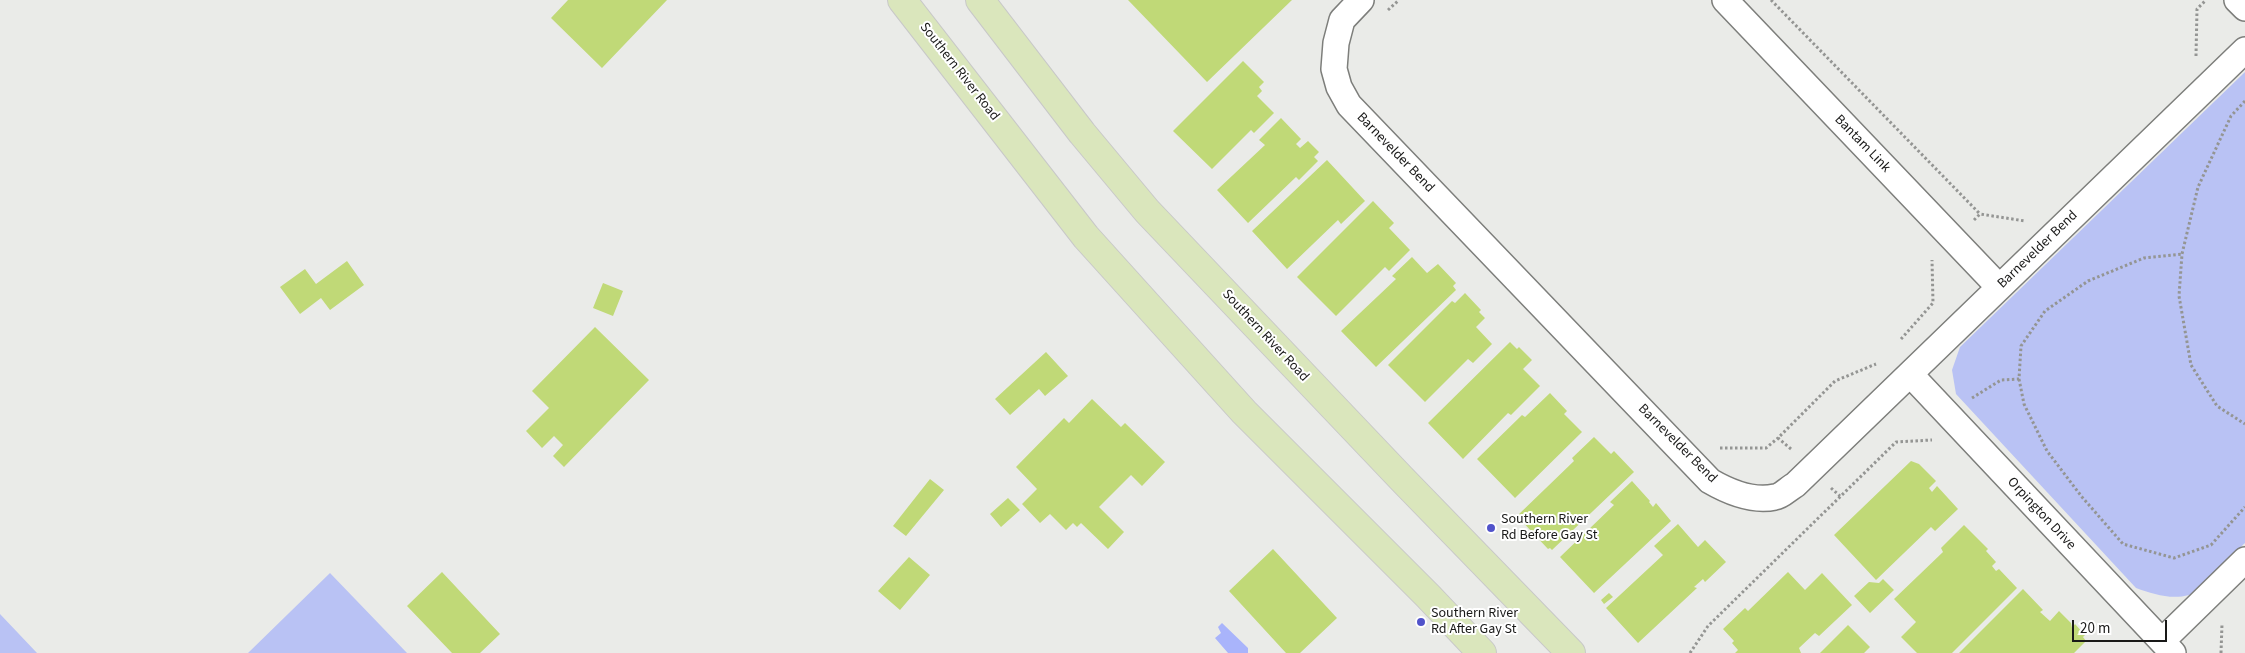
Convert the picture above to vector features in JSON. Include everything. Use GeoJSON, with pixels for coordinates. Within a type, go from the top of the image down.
{"type":"FeatureCollection","features":[{"type":"Feature","properties":{"kind":"main road","name":"Southern River Road"},"geometry":{"type":"LineString","coordinates":[[902,0],[1086,237],[1244,412],[1482,653]]}},
{"type":"Feature","properties":{"kind":"main road","name":"Southern River Road"},"geometry":{"type":"LineString","coordinates":[[980,0],[1082,133],[1147,211],[1394,471],[1571,653]]}},
{"type":"Feature","properties":{"kind":"street","name":"Barnevelder Bend"},"geometry":{"type":"LineString","coordinates":[[1361,0],[1342,20],[1336,43],[1334,69],[1339,87],[1349,105],[1710,481],[1728,492],[1753,498],[1776,497],[1795,485],[2245,50]]}},
{"type":"Feature","properties":{"kind":"street","name":"Bantam Link"},"geometry":{"type":"LineString","coordinates":[[1725,0],[1999,287]]}},
{"type":"Feature","properties":{"kind":"street"},"geometry":{"type":"LineString","coordinates":[[2237,0],[2245,8]]}},
{"type":"Feature","properties":{"kind":"street","name":"Orpington Drive"},"geometry":{"type":"LineString","coordinates":[[1910,374],[2168,647]]}},
{"type":"Feature","properties":{"kind":"street"},"geometry":{"type":"LineString","coordinates":[[2168,647],[2245,560]]}},
{"type":"Feature","properties":{"kind":"path"},"geometry":{"type":"LineString","coordinates":[[1386,12],[1399,0]]}},
{"type":"Feature","properties":{"kind":"path"},"geometry":{"type":"LineString","coordinates":[[1771,0],[1980,214]]}},
{"type":"Feature","properties":{"kind":"path"},"geometry":{"type":"LineString","coordinates":[[2245,101],[2231,116],[2198,187],[2182,254],[2179,296],[2191,365],[2217,406],[2245,424]]}},
{"type":"Feature","properties":{"kind":"path"},"geometry":{"type":"LineString","coordinates":[[2182,254],[2144,258],[2088,281],[2045,311],[2021,346],[2019,379],[2024,404],[2047,451],[2082,497],[2123,544],[2174,558],[2211,545],[2245,508]]}},
{"type":"Feature","properties":{"kind":"path"},"geometry":{"type":"LineString","coordinates":[[1930,439],[1970,399],[2001,380],[2019,379]]}},
{"type":"Feature","properties":{"kind":"path"},"geometry":{"type":"LineString","coordinates":[[1714,442],[1721,449],[1766,448],[1778,438]]}},
{"type":"Feature","properties":{"kind":"path"},"geometry":{"type":"LineString","coordinates":[[1690,653],[1708,626],[1896,442],[1930,439],[1937,442]]}},
{"type":"Feature","properties":{"kind":"shaded area"},"geometry":{"type":"Polygon","coordinates":[[[2245,72],[2245,543],[2194,593],[2176,597],[2162,596],[2136,588],[1956,394],[1952,370],[1960,347],[2245,72]]]}},
{"type":"Feature","properties":{"kind":"shaded area"},"geometry":{"type":"Polygon","coordinates":[[[330,573],[407,653],[248,653],[330,573]]]}},
{"type":"Feature","properties":{"kind":"shaded area"},"geometry":{"type":"Polygon","coordinates":[[[0,614],[37,653],[0,653],[0,614]]]}},
{"type":"Feature","properties":{"kind":"shaded area"},"geometry":{"type":"Polygon","coordinates":[[[1222,623],[1248,648],[1248,653],[1228,653],[1215,638],[1221,633],[1218,627],[1222,623]]]}},
{"type":"Feature","properties":{"kind":"building"},"geometry":{"type":"Polygon","coordinates":[[[568,0],[667,0],[602,68],[551,18],[568,0]]]}},
{"type":"Feature","properties":{"kind":"building"},"geometry":{"type":"Polygon","coordinates":[[[1128,0],[1292,0],[1207,82],[1128,0]]]}},
{"type":"Feature","properties":{"kind":"building"},"geometry":{"type":"Polygon","coordinates":[[[1243,61],[1264,82],[1259,87],[1262,91],[1257,96],[1274,113],[1254,133],[1251,130],[1212,169],[1173,131],[1243,61]]]}},
{"type":"Feature","properties":{"kind":"building"},"geometry":{"type":"Polygon","coordinates":[[[1281,118],[1301,139],[1296,144],[1300,148],[1308,141],[1319,152],[1314,157],[1318,161],[1299,180],[1296,177],[1248,223],[1217,190],[1265,145],[1259,140],[1281,118]]]}},
{"type":"Feature","properties":{"kind":"building"},"geometry":{"type":"Polygon","coordinates":[[[1327,160],[1365,201],[1341,224],[1338,220],[1287,269],[1252,231],[1327,160]]]}},
{"type":"Feature","properties":{"kind":"building"},"geometry":{"type":"Polygon","coordinates":[[[1373,201],[1394,223],[1389,228],[1410,250],[1389,271],[1385,267],[1336,316],[1297,277],[1373,201]]]}},
{"type":"Feature","properties":{"kind":"building"},"geometry":{"type":"Polygon","coordinates":[[[1412,257],[1427,273],[1438,264],[1456,283],[1453,286],[1456,290],[1376,367],[1341,331],[1396,279],[1392,276],[1412,257]]]}},
{"type":"Feature","properties":{"kind":"building"},"geometry":{"type":"Polygon","coordinates":[[[347,261],[364,285],[330,310],[321,298],[300,314],[280,287],[305,269],[316,284],[347,261]]]}},
{"type":"Feature","properties":{"kind":"building"},"geometry":{"type":"Polygon","coordinates":[[[603,283],[623,291],[613,316],[593,308],[603,283]]]}},
{"type":"Feature","properties":{"kind":"building"},"geometry":{"type":"Polygon","coordinates":[[[1465,293],[1481,310],[1479,312],[1485,318],[1476,327],[1492,344],[1473,363],[1468,359],[1425,402],[1388,365],[1452,301],[1455,303],[1465,293]]]}},
{"type":"Feature","properties":{"kind":"building"},"geometry":{"type":"Polygon","coordinates":[[[595,327],[649,380],[564,467],[553,456],[563,445],[554,436],[542,448],[526,431],[549,408],[532,391],[595,327]]]}},
{"type":"Feature","properties":{"kind":"building"},"geometry":{"type":"Polygon","coordinates":[[[1510,342],[1517,349],[1519,347],[1532,360],[1523,369],[1540,386],[1511,415],[1508,413],[1463,459],[1428,423],[1510,342]]]}},
{"type":"Feature","properties":{"kind":"building"},"geometry":{"type":"Polygon","coordinates":[[[1046,352],[1068,376],[1045,396],[1039,389],[1010,415],[995,399],[1046,352]]]}},
{"type":"Feature","properties":{"kind":"building"},"geometry":{"type":"Polygon","coordinates":[[[1550,393],[1567,411],[1564,414],[1582,432],[1515,498],[1477,459],[1522,415],[1525,417],[1550,393]]]}},
{"type":"Feature","properties":{"kind":"building"},"geometry":{"type":"Polygon","coordinates":[[[1092,399],[1121,427],[1125,423],[1165,462],[1142,486],[1131,475],[1099,507],[1124,532],[1108,549],[1081,523],[1077,527],[1073,523],[1066,530],[1050,514],[1040,523],[1022,504],[1037,489],[1016,467],[1064,418],[1069,423],[1092,399]]]}},
{"type":"Feature","properties":{"kind":"building"},"geometry":{"type":"Polygon","coordinates":[[[1594,437],[1611,454],[1614,451],[1634,472],[1552,550],[1548,549],[1517,516],[1574,461],[1572,458],[1594,437]]]}},
{"type":"Feature","properties":{"kind":"building"},"geometry":{"type":"Polygon","coordinates":[[[1911,461],[1919,464],[1936,481],[1929,488],[1932,492],[1937,486],[1958,509],[1935,531],[1931,527],[1876,580],[1834,535],[1911,461]]]}},
{"type":"Feature","properties":{"kind":"building"},"geometry":{"type":"Polygon","coordinates":[[[930,479],[944,490],[906,536],[893,526],[930,479]]]}},
{"type":"Feature","properties":{"kind":"building"},"geometry":{"type":"Polygon","coordinates":[[[1632,481],[1653,507],[1656,503],[1671,521],[1594,593],[1560,557],[1614,505],[1610,502],[1632,481]]]}},
{"type":"Feature","properties":{"kind":"building"},"geometry":{"type":"Polygon","coordinates":[[[1008,498],[1020,510],[1001,527],[990,514],[1008,498]]]}},
{"type":"Feature","properties":{"kind":"building"},"geometry":{"type":"Polygon","coordinates":[[[1678,524],[1698,547],[1705,540],[1726,562],[1705,582],[1703,579],[1694,587],[1697,588],[1638,643],[1606,608],[1663,555],[1654,546],[1678,524]]]}},
{"type":"Feature","properties":{"kind":"building"},"geometry":{"type":"Polygon","coordinates":[[[1964,525],[1988,549],[1986,551],[1996,562],[1992,566],[1996,571],[1999,569],[2017,588],[1952,653],[1917,653],[1901,637],[1916,622],[1894,599],[1943,552],[1941,548],[1964,525]]]}},
{"type":"Feature","properties":{"kind":"building"},"geometry":{"type":"Polygon","coordinates":[[[1273,549],[1337,618],[1300,653],[1286,653],[1229,591],[1273,549]]]}},
{"type":"Feature","properties":{"kind":"building"},"geometry":{"type":"Polygon","coordinates":[[[909,557],[930,575],[900,610],[878,591],[909,557]]]}},
{"type":"Feature","properties":{"kind":"building"},"geometry":{"type":"Polygon","coordinates":[[[442,572],[500,634],[480,653],[452,653],[407,606],[442,572]]]}},
{"type":"Feature","properties":{"kind":"building"},"geometry":{"type":"Polygon","coordinates":[[[1788,572],[1805,590],[1822,573],[1852,605],[1819,636],[1815,633],[1799,648],[1801,653],[1735,653],[1738,650],[1732,643],[1734,641],[1723,629],[1745,608],[1748,611],[1788,572]]]}},
{"type":"Feature","properties":{"kind":"building"},"geometry":{"type":"Polygon","coordinates":[[[1883,579],[1894,590],[1870,613],[1854,596],[1869,582],[1879,583],[1883,579]]]}},
{"type":"Feature","properties":{"kind":"building"},"geometry":{"type":"Polygon","coordinates":[[[2023,589],[2043,610],[2040,612],[2050,621],[2059,611],[2071,623],[2072,628],[2075,624],[2085,635],[2083,637],[2086,641],[2074,653],[1959,653],[2023,589]]]}},
{"type":"Feature","properties":{"kind":"building"},"geometry":{"type":"Polygon","coordinates":[[[1609,593],[1613,597],[1604,604],[1601,600],[1609,593]]]}},
{"type":"Feature","properties":{"kind":"building"},"geometry":{"type":"Polygon","coordinates":[[[1848,625],[1870,647],[1864,653],[1820,653],[1848,625]]]}},
{"type":"Feature","properties":{"kind":"place","name":"Southern River Rd Before Gay St"},"geometry":{"type":"Point","coordinates":[1491,528]}},
{"type":"Feature","properties":{"kind":"place","name":"Southern River Rd After Gay St"},"geometry":{"type":"Point","coordinates":[1421,622]}}]}
